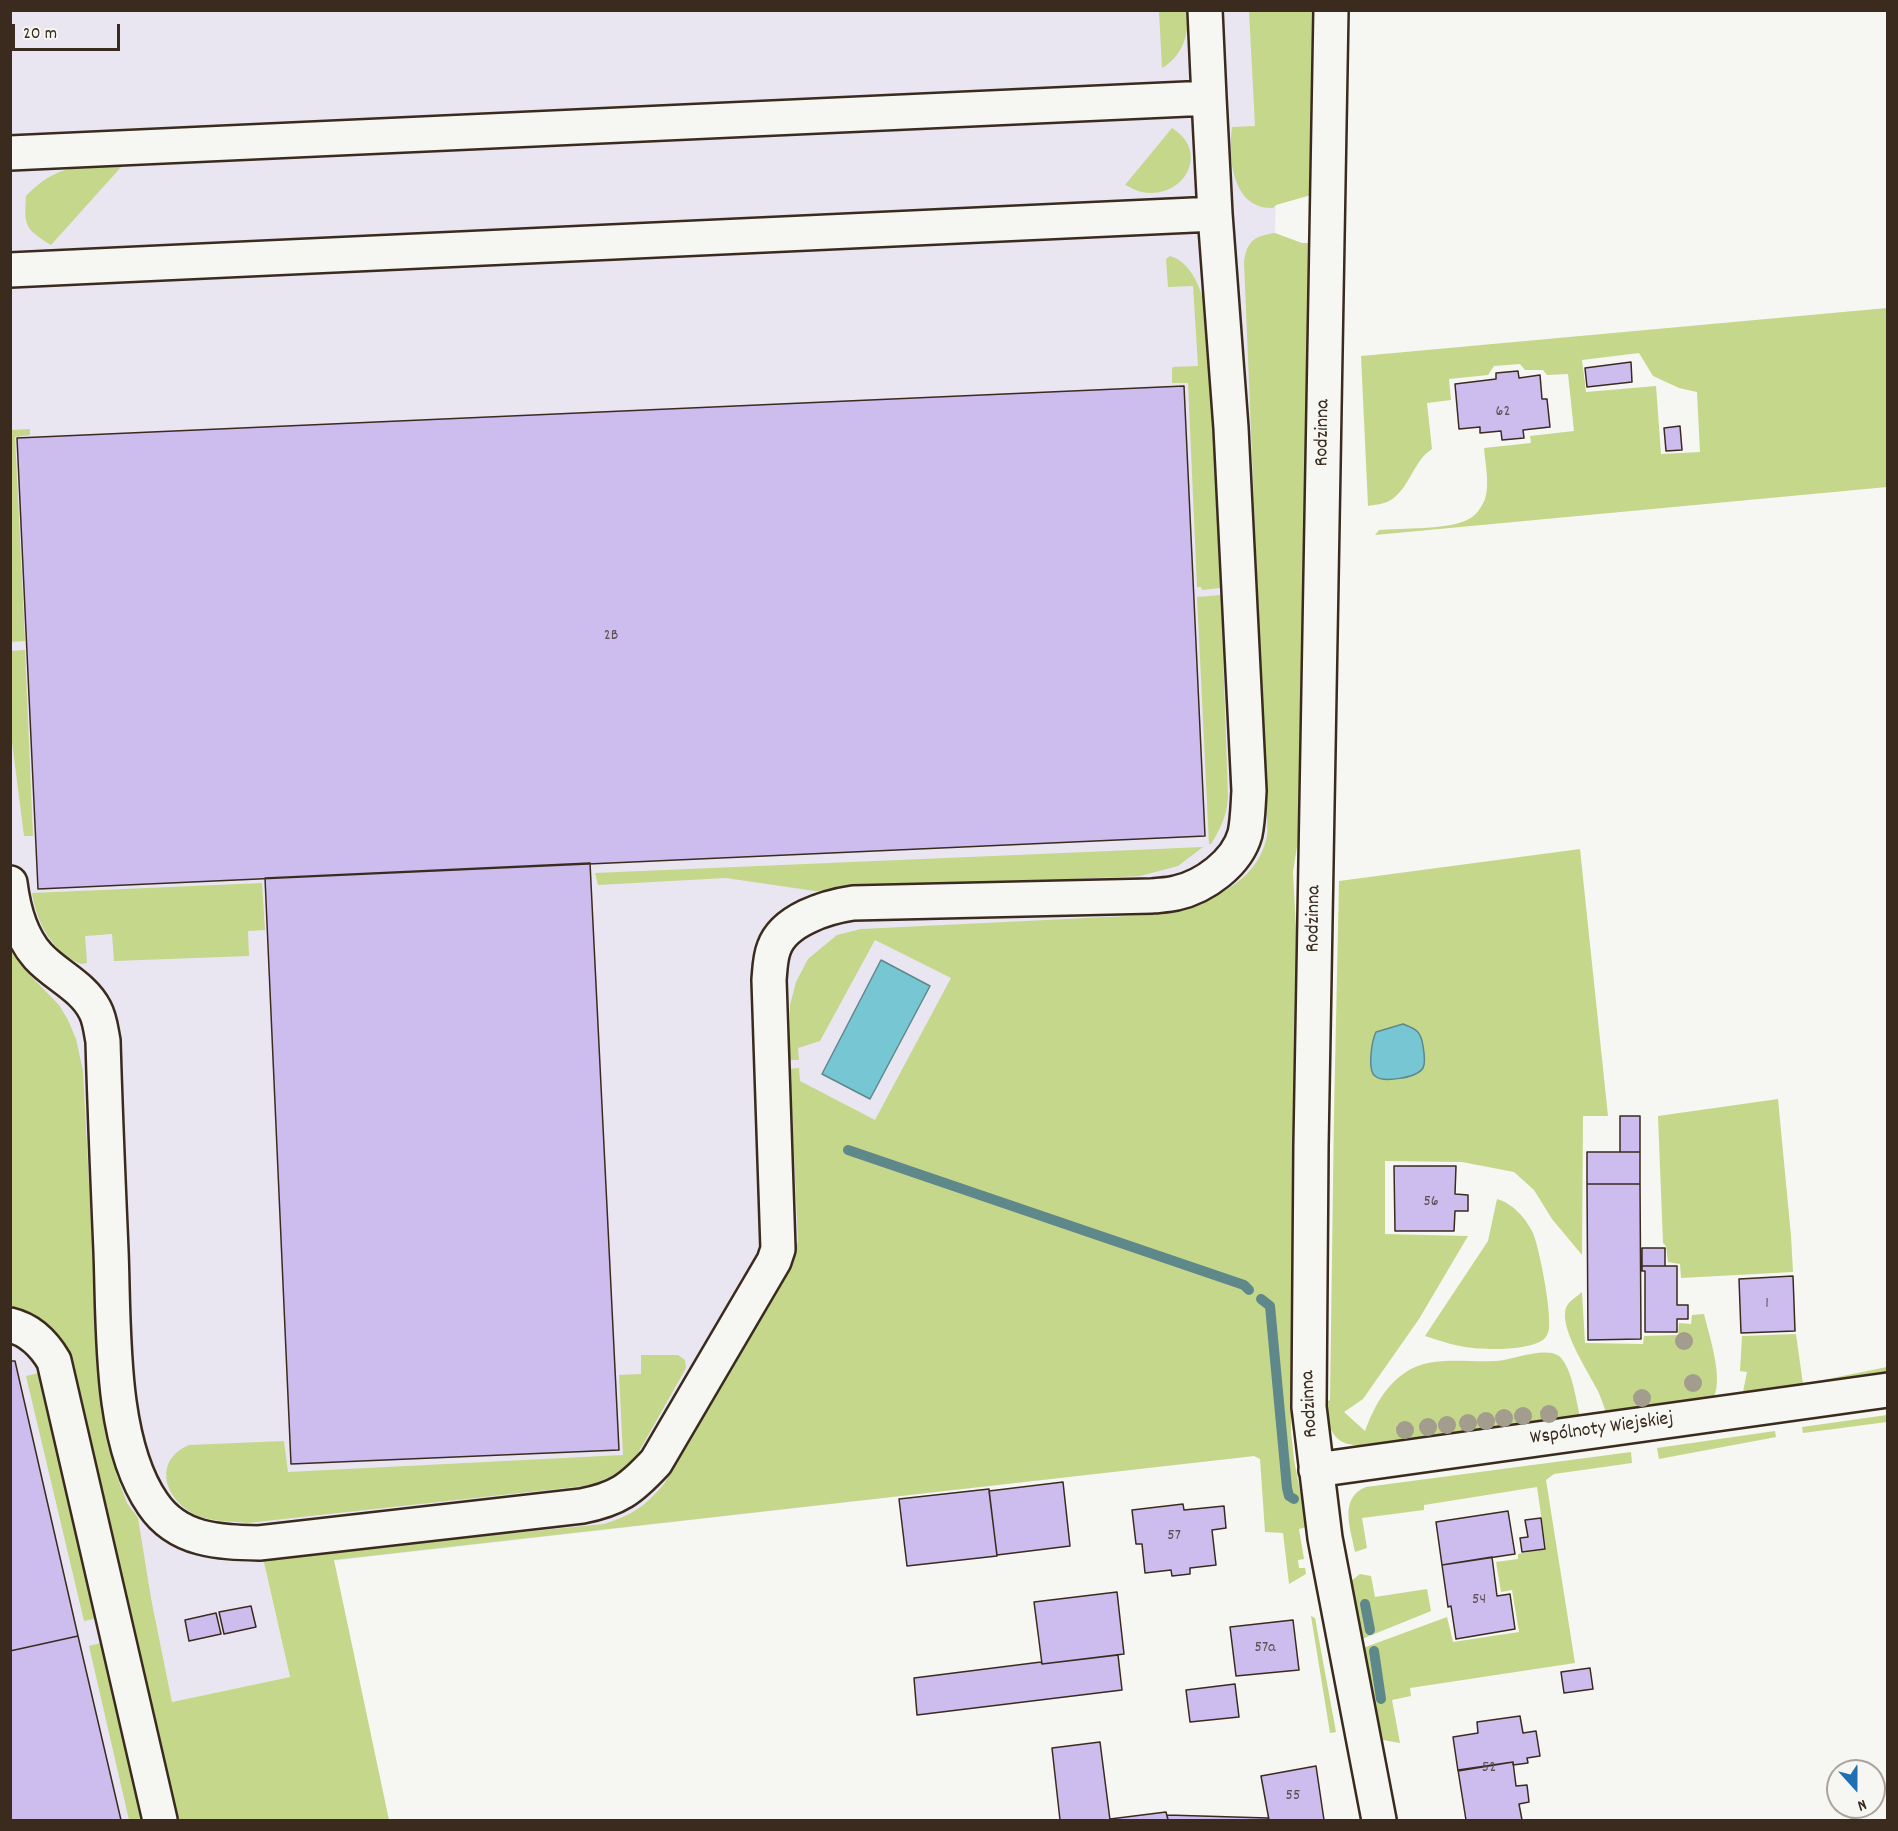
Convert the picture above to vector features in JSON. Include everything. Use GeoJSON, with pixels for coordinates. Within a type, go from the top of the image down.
{"type":"FeatureCollection","features":[{"type":"Feature","properties":{"kind":"street"},"geometry":{"type":"LineString","coordinates":[[10,883],[19,921],[27,940],[38,956],[84,996],[95,1010],[100,1024],[115,1351],[120,1409],[130,1455],[153,1505],[161,1513],[187,1532],[208,1540],[259,1543],[582,1506],[603,1502],[636,1484],[656,1462],[774,1261],[778,1249],[769,981],[770,959],[774,945],[786,931],[808,916],[834,906],[853,903],[1152,896],[1177,893],[1201,883],[1220,871],[1235,854],[1245,835],[1248,779],[1231,428],[1215,214],[1205,10]]}},
{"type":"Feature","properties":{"kind":"street","name":"Rodzinna"},"geometry":{"type":"LineString","coordinates":[[1331,10],[1308,1371],[1310,1421],[1325,1538],[1379,1821]]}},
{"type":"Feature","properties":{"kind":"street"},"geometry":{"type":"LineString","coordinates":[[10,153],[1209,98]]}},
{"type":"Feature","properties":{"kind":"street"},"geometry":{"type":"LineString","coordinates":[[10,270],[1215,214]]}},
{"type":"Feature","properties":{"kind":"street"},"geometry":{"type":"LineString","coordinates":[[10,1325],[23,1328],[40,1341],[54,1361],[160,1821]]}},
{"type":"Feature","properties":{"kind":"street","name":"Wspólnoty Wiejskiej"},"geometry":{"type":"LineString","coordinates":[[1316,1470],[1887,1390]]}},
{"type":"Feature","properties":{"kind":"shaded area"},"geometry":{"type":"Polygon","coordinates":[[[11,11],[1281,11],[1275,233],[1284,245],[1254,1456],[305,1564],[266,1572],[290,1677],[172,1702],[151,1598],[181,1820],[11,1820],[11,11]]]}},
{"type":"Feature","properties":{"kind":"green space"},"geometry":{"type":"Polygon","coordinates":[[[1159,11],[1188,11],[1186,36],[1180,51],[1162,68],[1159,11]]]}},
{"type":"Feature","properties":{"kind":"green space"},"geometry":{"type":"Polygon","coordinates":[[[1249,11],[1314,11],[1311,195],[1276,205],[1273,208],[1259,206],[1249,200],[1241,191],[1232,167],[1232,127],[1255,126],[1249,11]]]}},
{"type":"Feature","properties":{"kind":"green space"},"geometry":{"type":"Polygon","coordinates":[[[1172,128],[1184,138],[1190,149],[1191,161],[1180,182],[1170,189],[1157,193],[1140,191],[1125,185],[1172,128]]]}},
{"type":"Feature","properties":{"kind":"green space"},"geometry":{"type":"Polygon","coordinates":[[[122,166],[51,245],[36,235],[28,226],[25,214],[26,196],[49,177],[81,167],[122,166]]]}},
{"type":"Feature","properties":{"kind":"green space"},"geometry":{"type":"Polygon","coordinates":[[[1275,233],[1302,243],[1313,243],[1299,834],[1293,872],[1297,948],[1291,1431],[1294,1460],[1307,1527],[1299,1529],[1304,1559],[1298,1560],[1299,1568],[1305,1568],[1306,1574],[1289,1584],[1283,1533],[1265,1532],[1260,1459],[1254,1456],[334,1560],[389,1820],[173,1820],[77,1402],[11,1311],[10,949],[24,969],[59,1005],[68,1020],[76,1039],[83,1071],[100,1393],[117,1476],[127,1503],[138,1518],[172,1702],[290,1677],[263,1558],[604,1524],[631,1513],[651,1498],[664,1484],[791,1264],[798,1241],[790,1069],[799,1068],[800,1081],[875,1120],[951,978],[875,940],[820,1041],[798,1048],[799,1060],[790,1060],[790,1005],[796,982],[808,959],[837,935],[861,929],[1149,915],[1167,912],[1204,901],[1221,893],[1237,883],[1261,855],[1267,836],[1267,826],[1244,262],[1247,249],[1253,240],[1275,233]]]}},
{"type":"Feature","properties":{"kind":"green space"},"geometry":{"type":"Polygon","coordinates":[[[1170,256],[1179,260],[1193,275],[1202,295],[1209,324],[1220,588],[1202,590],[1201,587],[1197,587],[1188,383],[1172,383],[1173,367],[1198,366],[1193,286],[1168,287],[1166,259],[1170,256]]]}},
{"type":"Feature","properties":{"kind":"green space"},"geometry":{"type":"Polygon","coordinates":[[[1887,308],[1887,487],[1375,535],[1379,530],[1448,526],[1470,519],[1485,499],[1487,480],[1484,448],[1531,443],[1530,436],[1574,431],[1568,374],[1547,375],[1543,370],[1525,370],[1520,364],[1494,366],[1488,375],[1449,379],[1451,400],[1427,403],[1432,449],[1420,461],[1406,484],[1394,497],[1385,503],[1368,506],[1361,356],[1887,308]],[[1639,353],[1582,360],[1586,392],[1656,386],[1661,454],[1700,452],[1697,392],[1679,388],[1653,376],[1639,353]]]}},
{"type":"Feature","properties":{"kind":"green space"},"geometry":{"type":"Polygon","coordinates":[[[30,429],[30,435],[15,437],[25,641],[11,642],[11,430],[30,429]]]}},
{"type":"Feature","properties":{"kind":"green space"},"geometry":{"type":"Polygon","coordinates":[[[1221,595],[1228,797],[1223,821],[1209,844],[1197,597],[1221,595]]]}},
{"type":"Feature","properties":{"kind":"green space"},"geometry":{"type":"Polygon","coordinates":[[[25,650],[33,836],[24,836],[11,734],[10,651],[25,650]]]}},
{"type":"Feature","properties":{"kind":"green space"},"geometry":{"type":"Polygon","coordinates":[[[1203,847],[1178,866],[1140,876],[815,891],[726,878],[598,885],[595,873],[1203,847]]]}},
{"type":"Feature","properties":{"kind":"green space"},"geometry":{"type":"Polygon","coordinates":[[[1580,849],[1608,1116],[1583,1116],[1582,1255],[1552,1219],[1534,1190],[1514,1172],[1462,1162],[1385,1161],[1385,1234],[1468,1236],[1419,1319],[1363,1399],[1344,1412],[1365,1431],[1376,1405],[1386,1390],[1406,1372],[1416,1367],[1427,1363],[1450,1361],[1496,1361],[1546,1352],[1559,1356],[1567,1368],[1580,1416],[1573,1417],[1571,1422],[1390,1446],[1389,1442],[1364,1445],[1344,1443],[1331,1430],[1325,1403],[1330,1400],[1339,881],[1580,849]]]}},
{"type":"Feature","properties":{"kind":"green space"},"geometry":{"type":"Polygon","coordinates":[[[262,883],[265,930],[248,931],[249,956],[114,961],[112,934],[85,936],[87,963],[81,964],[61,952],[47,935],[34,904],[32,893],[262,883]]]}},
{"type":"Feature","properties":{"kind":"green space"},"geometry":{"type":"Polygon","coordinates":[[[1778,1099],[1793,1272],[1681,1278],[1680,1264],[1668,1262],[1666,1246],[1663,1243],[1658,1116],[1778,1099]]]}},
{"type":"Feature","properties":{"kind":"green space"},"geometry":{"type":"Polygon","coordinates":[[[1497,1199],[1518,1212],[1533,1233],[1547,1294],[1549,1330],[1547,1335],[1536,1344],[1494,1349],[1460,1346],[1425,1336],[1488,1241],[1497,1199]]]}},
{"type":"Feature","properties":{"kind":"green space"},"geometry":{"type":"Polygon","coordinates":[[[1582,1292],[1585,1343],[1643,1344],[1644,1336],[1678,1335],[1679,1323],[1691,1324],[1692,1315],[1704,1314],[1717,1372],[1715,1394],[1711,1402],[1606,1413],[1565,1321],[1567,1306],[1582,1292]]]}},
{"type":"Feature","properties":{"kind":"green space"},"geometry":{"type":"Polygon","coordinates":[[[1796,1334],[1803,1384],[1887,1367],[1888,1378],[1750,1397],[1743,1392],[1747,1372],[1740,1371],[1742,1336],[1796,1334]]]}},
{"type":"Feature","properties":{"kind":"green space"},"geometry":{"type":"Polygon","coordinates":[[[641,1355],[678,1355],[685,1360],[686,1368],[637,1455],[619,1472],[593,1485],[247,1523],[212,1520],[192,1513],[174,1497],[166,1478],[171,1460],[189,1445],[284,1441],[288,1472],[623,1455],[619,1375],[641,1374],[641,1355]]]}},
{"type":"Feature","properties":{"kind":"green space"},"geometry":{"type":"Polygon","coordinates":[[[44,1372],[102,1617],[84,1621],[26,1376],[44,1372]]]}},
{"type":"Feature","properties":{"kind":"green space"},"geometry":{"type":"Polygon","coordinates":[[[1887,1415],[1887,1422],[1803,1433],[1802,1427],[1887,1415]]]}},
{"type":"Feature","properties":{"kind":"green space"},"geometry":{"type":"Polygon","coordinates":[[[1775,1431],[1776,1437],[1659,1459],[1657,1448],[1775,1431]]]}},
{"type":"Feature","properties":{"kind":"green space"},"geometry":{"type":"Polygon","coordinates":[[[1631,1452],[1632,1463],[1554,1474],[1546,1480],[1575,1663],[1410,1688],[1411,1696],[1392,1700],[1400,1743],[1383,1740],[1363,1648],[1447,1617],[1453,1642],[1519,1632],[1512,1590],[1501,1592],[1496,1562],[1518,1559],[1518,1554],[1546,1549],[1537,1487],[1424,1505],[1424,1510],[1362,1518],[1367,1548],[1355,1552],[1349,1525],[1349,1507],[1357,1492],[1366,1487],[1631,1452]]]}},
{"type":"Feature","properties":{"kind":"green space"},"geometry":{"type":"Polygon","coordinates":[[[1360,1574],[1371,1576],[1375,1597],[1427,1589],[1431,1611],[1362,1639],[1351,1581],[1360,1574]]]}},
{"type":"Feature","properties":{"kind":"green space"},"geometry":{"type":"Polygon","coordinates":[[[1311,1616],[1315,1618],[1336,1732],[1330,1733],[1311,1616]]]}},
{"type":"Feature","properties":{"kind":"green space"},"geometry":{"type":"Polygon","coordinates":[[[108,1641],[150,1820],[129,1820],[89,1646],[108,1641]]]}},
{"type":"Feature","properties":{"kind":"water"},"geometry":{"type":"Polygon","coordinates":[[[881,960],[930,986],[870,1099],[822,1074],[881,960]]]}},
{"type":"Feature","properties":{"kind":"water"},"geometry":{"type":"Polygon","coordinates":[[[1403,1024],[1415,1029],[1421,1037],[1423,1068],[1420,1072],[1407,1077],[1379,1078],[1375,1076],[1371,1068],[1376,1032],[1403,1024]]]}},
{"type":"Feature","properties":{"kind":"building"},"geometry":{"type":"Polygon","coordinates":[[[1631,362],[1632,382],[1587,387],[1585,368],[1631,362]]]}},
{"type":"Feature","properties":{"kind":"building"},"geometry":{"type":"Polygon","coordinates":[[[1518,371],[1519,378],[1540,375],[1542,399],[1547,399],[1550,427],[1523,430],[1524,438],[1502,440],[1501,431],[1480,433],[1480,427],[1459,429],[1455,384],[1496,379],[1496,373],[1518,371]]]}},
{"type":"Feature","properties":{"kind":"building"},"geometry":{"type":"Polygon","coordinates":[[[1184,386],[1205,836],[38,889],[17,438],[1184,386]]]}},
{"type":"Feature","properties":{"kind":"building"},"geometry":{"type":"Polygon","coordinates":[[[1680,426],[1682,450],[1666,451],[1664,428],[1680,426]]]}},
{"type":"Feature","properties":{"kind":"building"},"geometry":{"type":"Polygon","coordinates":[[[590,863],[619,1450],[291,1464],[265,878],[590,863]]]}},
{"type":"Feature","properties":{"kind":"building"},"geometry":{"type":"Polygon","coordinates":[[[1620,1116],[1640,1116],[1640,1152],[1620,1152],[1620,1116]]]}},
{"type":"Feature","properties":{"kind":"building"},"geometry":{"type":"Polygon","coordinates":[[[1587,1152],[1640,1152],[1640,1184],[1587,1184],[1587,1152]]]}},
{"type":"Feature","properties":{"kind":"building"},"geometry":{"type":"Polygon","coordinates":[[[1394,1166],[1456,1166],[1455,1194],[1468,1195],[1468,1211],[1455,1211],[1454,1231],[1395,1231],[1394,1166]]]}},
{"type":"Feature","properties":{"kind":"building"},"geometry":{"type":"Polygon","coordinates":[[[1587,1184],[1640,1184],[1641,1339],[1588,1340],[1587,1184]]]}},
{"type":"Feature","properties":{"kind":"building"},"geometry":{"type":"Polygon","coordinates":[[[1642,1248],[1665,1248],[1665,1266],[1642,1266],[1642,1248]]]}},
{"type":"Feature","properties":{"kind":"building"},"geometry":{"type":"Polygon","coordinates":[[[1642,1266],[1677,1266],[1677,1305],[1688,1305],[1688,1319],[1677,1319],[1677,1332],[1645,1332],[1645,1271],[1642,1271],[1642,1266]]]}},
{"type":"Feature","properties":{"kind":"building"},"geometry":{"type":"Polygon","coordinates":[[[1793,1276],[1795,1331],[1741,1333],[1739,1279],[1793,1276]]]}},
{"type":"Feature","properties":{"kind":"building"},"geometry":{"type":"Polygon","coordinates":[[[10,1361],[15,1361],[78,1636],[10,1651],[10,1361]]]}},
{"type":"Feature","properties":{"kind":"building"},"geometry":{"type":"Polygon","coordinates":[[[1063,1482],[1070,1546],[997,1555],[989,1491],[1063,1482]]]}},
{"type":"Feature","properties":{"kind":"building"},"geometry":{"type":"Polygon","coordinates":[[[989,1489],[997,1556],[907,1566],[899,1499],[989,1489]]]}},
{"type":"Feature","properties":{"kind":"building"},"geometry":{"type":"Polygon","coordinates":[[[1183,1504],[1184,1510],[1224,1506],[1226,1528],[1212,1530],[1216,1565],[1190,1568],[1190,1574],[1172,1576],[1171,1570],[1145,1573],[1142,1544],[1136,1544],[1132,1510],[1183,1504]]]}},
{"type":"Feature","properties":{"kind":"building"},"geometry":{"type":"Polygon","coordinates":[[[1508,1511],[1515,1554],[1442,1565],[1436,1522],[1508,1511]]]}},
{"type":"Feature","properties":{"kind":"building"},"geometry":{"type":"Polygon","coordinates":[[[1541,1518],[1545,1549],[1522,1552],[1520,1538],[1528,1537],[1525,1520],[1541,1518]]]}},
{"type":"Feature","properties":{"kind":"building"},"geometry":{"type":"Polygon","coordinates":[[[1492,1557],[1497,1596],[1510,1594],[1515,1629],[1456,1639],[1451,1606],[1448,1607],[1442,1565],[1492,1557]]]}},
{"type":"Feature","properties":{"kind":"building"},"geometry":{"type":"Polygon","coordinates":[[[1117,1592],[1124,1654],[1042,1664],[1034,1602],[1117,1592]]]}},
{"type":"Feature","properties":{"kind":"building"},"geometry":{"type":"Polygon","coordinates":[[[251,1606],[256,1627],[224,1634],[219,1612],[251,1606]]]}},
{"type":"Feature","properties":{"kind":"building"},"geometry":{"type":"Polygon","coordinates":[[[216,1613],[221,1634],[189,1641],[185,1620],[216,1613]]]}},
{"type":"Feature","properties":{"kind":"building"},"geometry":{"type":"Polygon","coordinates":[[[1293,1620],[1299,1670],[1236,1676],[1230,1627],[1293,1620]]]}},
{"type":"Feature","properties":{"kind":"building"},"geometry":{"type":"Polygon","coordinates":[[[78,1636],[121,1820],[10,1820],[10,1651],[78,1636]]]}},
{"type":"Feature","properties":{"kind":"building"},"geometry":{"type":"Polygon","coordinates":[[[1118,1655],[1122,1690],[917,1715],[914,1678],[1118,1655]]]}},
{"type":"Feature","properties":{"kind":"building"},"geometry":{"type":"Polygon","coordinates":[[[1590,1668],[1593,1689],[1564,1693],[1561,1672],[1590,1668]]]}},
{"type":"Feature","properties":{"kind":"building"},"geometry":{"type":"Polygon","coordinates":[[[1235,1684],[1239,1717],[1190,1722],[1186,1690],[1235,1684]]]}},
{"type":"Feature","properties":{"kind":"building"},"geometry":{"type":"Polygon","coordinates":[[[1520,1716],[1523,1733],[1536,1731],[1540,1756],[1527,1758],[1528,1763],[1513,1765],[1513,1762],[1458,1771],[1453,1737],[1478,1733],[1477,1722],[1520,1716]]]}},
{"type":"Feature","properties":{"kind":"building"},"geometry":{"type":"Polygon","coordinates":[[[1100,1742],[1110,1820],[1060,1820],[1052,1748],[1100,1742]]]}},
{"type":"Feature","properties":{"kind":"building"},"geometry":{"type":"Polygon","coordinates":[[[1513,1762],[1516,1786],[1527,1785],[1529,1802],[1519,1804],[1522,1820],[1466,1820],[1458,1770],[1513,1762]]]}},
{"type":"Feature","properties":{"kind":"building"},"geometry":{"type":"Polygon","coordinates":[[[1316,1766],[1324,1820],[1269,1820],[1261,1776],[1316,1766]]]}},
{"type":"Feature","properties":{"kind":"building"},"geometry":{"type":"Polygon","coordinates":[[[1166,1812],[1168,1820],[1110,1820],[1110,1819],[1166,1812]]]}},
{"type":"Feature","properties":{"kind":"building"},"geometry":{"type":"Polygon","coordinates":[[[1167,1815],[1268,1818],[1269,1820],[1168,1820],[1167,1815]]]}},
{"type":"Feature","properties":{"kind":"waterway"},"geometry":{"type":"LineString","coordinates":[[848,1150],[1244,1285],[1249,1290]]}},
{"type":"Feature","properties":{"kind":"waterway"},"geometry":{"type":"LineString","coordinates":[[1261,1299],[1270,1306],[1287,1488],[1289,1496],[1294,1499]]}},
{"type":"Feature","properties":{"kind":"waterway"},"geometry":{"type":"LineString","coordinates":[[1365,1604],[1370,1630]]}},
{"type":"Feature","properties":{"kind":"waterway"},"geometry":{"type":"LineString","coordinates":[[1374,1651],[1381,1699]]}}]}
